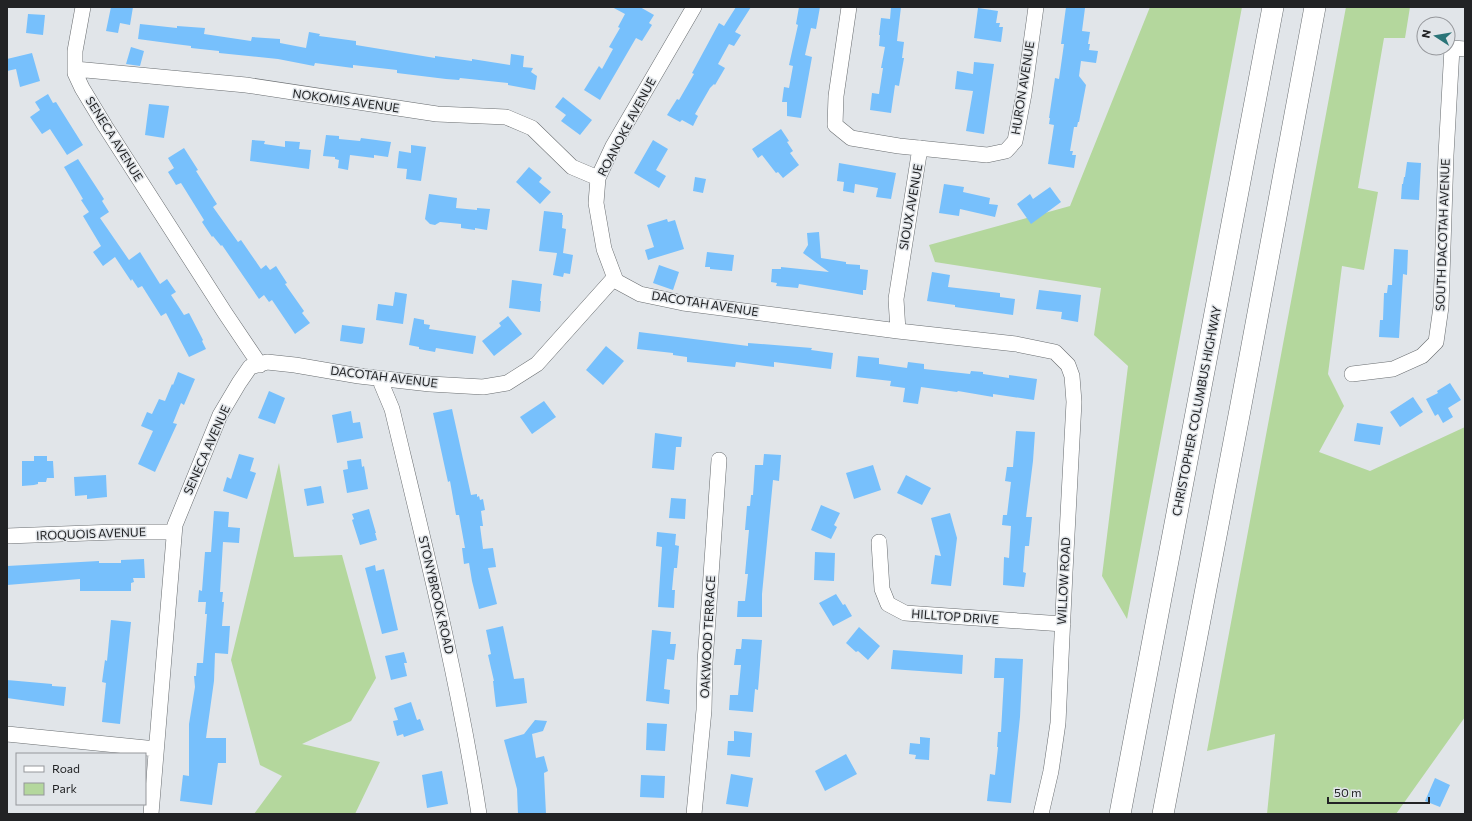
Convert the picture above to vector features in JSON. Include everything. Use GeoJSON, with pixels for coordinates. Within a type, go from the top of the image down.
{"type":"FeatureCollection","features":[{"type":"Feature","properties":{"kind":"highway","name":"CHRISTOPHER COLUMBUS HIGHWAY"},"geometry":{"type":"LineString","coordinates":[[1120,814],[1273,7]]}},
{"type":"Feature","properties":{"kind":"highway"},"geometry":{"type":"LineString","coordinates":[[1163,814],[1315,7]]}},
{"type":"Feature","properties":{"kind":"street","name":"SENECA AVENUE"},"geometry":{"type":"LineString","coordinates":[[83,7],[75,51],[75,73],[82,88],[225,313],[260,364],[250,367],[220,415],[175,525],[152,814]]}},
{"type":"Feature","properties":{"kind":"street","name":"ROANOKE AVENUE"},"geometry":{"type":"LineString","coordinates":[[614,278],[604,248],[596,202],[598,178],[613,146],[694,7]]}},
{"type":"Feature","properties":{"kind":"street","name":"SIOUX AVENUE"},"geometry":{"type":"LineString","coordinates":[[849,7],[836,96],[835,126],[851,138],[920,148],[896,299],[898,331]]}},
{"type":"Feature","properties":{"kind":"street","name":"HURON AVENUE"},"geometry":{"type":"LineString","coordinates":[[920,148],[987,155],[1006,151],[1015,140],[1024,94],[1036,7]]}},
{"type":"Feature","properties":{"kind":"street","name":"SOUTH DACOTAH AVENUE"},"geometry":{"type":"LineString","coordinates":[[1352,374],[1393,369],[1422,356],[1436,342],[1441,307],[1446,155],[1452,48],[1465,49]]}},
{"type":"Feature","properties":{"kind":"street","name":"NOKOMIS AVENUE"},"geometry":{"type":"LineString","coordinates":[[75,69],[246,86],[437,114],[506,117],[532,128],[572,167],[598,178]]}},
{"type":"Feature","properties":{"kind":"street","name":"DACOTAH AVENUE"},"geometry":{"type":"LineString","coordinates":[[260,364],[267,362],[295,365],[430,384],[483,387],[507,383],[537,364],[614,278],[616,281],[640,294],[683,303],[898,331],[1016,344],[1055,352]]}},
{"type":"Feature","properties":{"kind":"street","name":"WILLOW ROAD"},"geometry":{"type":"LineString","coordinates":[[1041,814],[1051,771],[1058,723],[1074,402],[1072,376],[1068,365],[1055,352]]}},
{"type":"Feature","properties":{"kind":"street","name":"STONYBROOK ROAD"},"geometry":{"type":"LineString","coordinates":[[379,378],[392,409],[448,646],[473,771],[479,814]]}},
{"type":"Feature","properties":{"kind":"street","name":"OAKWOOD TERRACE"},"geometry":{"type":"LineString","coordinates":[[694,814],[704,710],[705,662],[719,460]]}},
{"type":"Feature","properties":{"kind":"street","name":"IROQUOIS AVENUE"},"geometry":{"type":"LineString","coordinates":[[7,536],[116,532],[174,532]]}},
{"type":"Feature","properties":{"kind":"street","name":"HILLTOP DRIVE"},"geometry":{"type":"LineString","coordinates":[[879,542],[882,589],[888,604],[905,613],[1063,624]]}},
{"type":"Feature","properties":{"kind":"street"},"geometry":{"type":"LineString","coordinates":[[7,734],[156,750]]}},
{"type":"Feature","properties":{"kind":"green space"},"geometry":{"type":"Polygon","coordinates":[[[1150,7],[1242,7],[1127,619],[1102,576],[1128,366],[1094,335],[1101,288],[935,262],[929,245],[1070,206],[1150,7]]]}},
{"type":"Feature","properties":{"kind":"green space"},"geometry":{"type":"Polygon","coordinates":[[[1346,7],[1410,7],[1405,38],[1384,38],[1358,188],[1378,192],[1364,270],[1342,266],[1328,374],[1344,406],[1319,452],[1370,471],[1465,427],[1465,717],[1396,814],[1267,814],[1275,734],[1207,751],[1346,7]]]}},
{"type":"Feature","properties":{"kind":"green space"},"geometry":{"type":"Polygon","coordinates":[[[279,463],[294,557],[342,555],[376,678],[351,721],[302,744],[380,762],[355,814],[254,814],[282,776],[260,765],[231,660],[279,463]]]}},
{"type":"Feature","properties":{"kind":"building"},"geometry":{"type":"Polygon","coordinates":[[[111,7],[133,7],[130,25],[120,23],[118,33],[106,31],[111,7]]]}},
{"type":"Feature","properties":{"kind":"building"},"geometry":{"type":"Polygon","coordinates":[[[612,7],[640,7],[654,15],[649,23],[652,25],[642,41],[636,38],[600,100],[584,90],[599,66],[602,69],[613,49],[609,47],[620,28],[618,27],[625,14],[612,7]]]}},
{"type":"Feature","properties":{"kind":"building"},"geometry":{"type":"Polygon","coordinates":[[[736,7],[751,7],[735,32],[741,35],[734,46],[729,44],[718,64],[725,68],[715,85],[714,84],[710,88],[695,114],[698,116],[693,126],[682,120],[680,122],[667,115],[677,99],[679,100],[694,74],[692,73],[719,23],[724,26],[736,7]]]}},
{"type":"Feature","properties":{"kind":"building"},"geometry":{"type":"Polygon","coordinates":[[[799,7],[820,7],[816,29],[811,28],[805,55],[812,57],[801,118],[787,116],[787,102],[782,102],[784,87],[789,88],[793,66],[789,65],[798,25],[796,24],[799,7]]]}},
{"type":"Feature","properties":{"kind":"building"},"geometry":{"type":"Polygon","coordinates":[[[891,7],[901,7],[897,41],[904,42],[902,58],[904,58],[899,86],[895,85],[891,113],[870,110],[872,93],[879,94],[883,68],[881,68],[885,47],[879,46],[881,18],[890,19],[891,7]]]}},
{"type":"Feature","properties":{"kind":"building"},"geometry":{"type":"Polygon","coordinates":[[[1066,7],[1085,8],[1082,31],[1090,32],[1088,44],[1090,44],[1089,50],[1098,51],[1096,63],[1081,61],[1079,76],[1086,85],[1079,122],[1077,127],[1074,127],[1070,151],[1073,151],[1072,155],[1076,155],[1074,168],[1048,164],[1054,125],[1049,124],[1049,118],[1055,78],[1059,79],[1064,44],[1061,44],[1066,7]]]}},
{"type":"Feature","properties":{"kind":"building"},"geometry":{"type":"Polygon","coordinates":[[[978,8],[998,11],[996,23],[1000,23],[999,27],[1003,27],[1001,42],[974,38],[978,8]]]}},
{"type":"Feature","properties":{"kind":"building"},"geometry":{"type":"Polygon","coordinates":[[[28,14],[45,15],[43,35],[26,33],[28,14]]]}},
{"type":"Feature","properties":{"kind":"building"},"geometry":{"type":"Polygon","coordinates":[[[140,24],[177,28],[177,26],[205,28],[204,34],[251,41],[252,37],[280,39],[280,43],[306,48],[309,32],[320,34],[319,36],[356,41],[356,45],[435,58],[435,56],[472,61],[472,59],[510,65],[511,54],[524,56],[523,67],[533,68],[531,72],[537,76],[535,90],[508,85],[508,83],[460,78],[459,80],[446,79],[397,73],[397,70],[353,65],[353,68],[315,63],[314,66],[278,59],[219,53],[219,51],[191,48],[191,46],[138,39],[140,24]]]}},
{"type":"Feature","properties":{"kind":"building"},"geometry":{"type":"Polygon","coordinates":[[[131,47],[144,51],[140,66],[126,64],[131,47]]]}},
{"type":"Feature","properties":{"kind":"building"},"geometry":{"type":"Polygon","coordinates":[[[32,53],[40,81],[20,87],[16,69],[7,71],[7,59],[32,53]]]}},
{"type":"Feature","properties":{"kind":"building"},"geometry":{"type":"Polygon","coordinates":[[[974,62],[994,64],[984,134],[966,131],[973,91],[955,89],[957,71],[973,74],[974,62]]]}},
{"type":"Feature","properties":{"kind":"building"},"geometry":{"type":"Polygon","coordinates":[[[48,94],[53,103],[56,102],[83,145],[67,155],[50,129],[42,134],[30,117],[40,110],[35,102],[48,94]]]}},
{"type":"Feature","properties":{"kind":"building"},"geometry":{"type":"Polygon","coordinates":[[[563,97],[592,120],[580,135],[561,121],[566,115],[555,107],[563,97]]]}},
{"type":"Feature","properties":{"kind":"building"},"geometry":{"type":"Polygon","coordinates":[[[149,104],[169,106],[164,138],[145,135],[149,104]]]}},
{"type":"Feature","properties":{"kind":"building"},"geometry":{"type":"Polygon","coordinates":[[[781,129],[789,141],[787,142],[793,151],[790,153],[799,165],[783,178],[778,172],[776,173],[762,155],[758,158],[752,149],[781,129]]]}},
{"type":"Feature","properties":{"kind":"building"},"geometry":{"type":"Polygon","coordinates":[[[326,135],[339,136],[339,139],[360,141],[361,138],[391,142],[388,157],[374,155],[374,158],[350,155],[348,170],[338,168],[339,160],[335,159],[335,157],[323,156],[326,135]]]}},
{"type":"Feature","properties":{"kind":"building"},"geometry":{"type":"Polygon","coordinates":[[[252,140],[265,141],[264,144],[285,147],[285,141],[300,142],[299,149],[311,150],[309,169],[250,161],[252,140]]]}},
{"type":"Feature","properties":{"kind":"building"},"geometry":{"type":"Polygon","coordinates":[[[653,140],[668,149],[656,170],[666,176],[659,188],[634,173],[653,140]]]}},
{"type":"Feature","properties":{"kind":"building"},"geometry":{"type":"Polygon","coordinates":[[[411,145],[426,147],[421,181],[406,179],[407,169],[397,168],[399,151],[411,153],[411,145]]]}},
{"type":"Feature","properties":{"kind":"building"},"geometry":{"type":"Polygon","coordinates":[[[184,148],[198,170],[196,171],[217,204],[213,207],[238,242],[241,240],[261,269],[266,265],[270,270],[276,266],[287,283],[285,284],[304,311],[302,313],[310,323],[295,334],[272,300],[269,302],[264,295],[259,299],[222,245],[221,246],[213,236],[212,237],[202,222],[204,220],[181,183],[176,185],[168,172],[174,168],[168,158],[184,148]]]}},
{"type":"Feature","properties":{"kind":"building"},"geometry":{"type":"Polygon","coordinates":[[[78,159],[104,199],[102,201],[109,212],[100,218],[129,260],[140,252],[160,284],[167,279],[176,292],[171,295],[184,315],[189,313],[206,349],[189,357],[166,313],[161,316],[142,286],[138,288],[132,279],[131,281],[115,257],[103,266],[93,252],[101,246],[83,216],[89,212],[81,200],[83,199],[64,167],[78,159]]]}},
{"type":"Feature","properties":{"kind":"building"},"geometry":{"type":"Polygon","coordinates":[[[1407,162],[1421,163],[1419,200],[1401,199],[1402,184],[1405,177],[1407,162]]]}},
{"type":"Feature","properties":{"kind":"building"},"geometry":{"type":"Polygon","coordinates":[[[839,163],[896,173],[891,199],[876,197],[878,188],[855,184],[854,193],[843,191],[844,182],[837,181],[839,163]]]}},
{"type":"Feature","properties":{"kind":"building"},"geometry":{"type":"Polygon","coordinates":[[[529,167],[542,178],[539,182],[551,192],[540,204],[516,182],[529,167]]]}},
{"type":"Feature","properties":{"kind":"building"},"geometry":{"type":"Polygon","coordinates":[[[695,177],[706,179],[703,193],[693,191],[695,177]]]}},
{"type":"Feature","properties":{"kind":"building"},"geometry":{"type":"Polygon","coordinates":[[[944,184],[964,187],[963,192],[990,198],[989,204],[998,205],[995,217],[960,209],[959,216],[939,213],[944,184]]]}},
{"type":"Feature","properties":{"kind":"building"},"geometry":{"type":"Polygon","coordinates":[[[1050,187],[1061,202],[1031,224],[1017,204],[1030,194],[1033,199],[1050,187]]]}},
{"type":"Feature","properties":{"kind":"building"},"geometry":{"type":"Polygon","coordinates":[[[429,194],[457,198],[456,208],[477,210],[477,208],[490,209],[487,230],[461,228],[461,224],[440,222],[435,225],[430,224],[425,219],[429,194]]]}},
{"type":"Feature","properties":{"kind":"building"},"geometry":{"type":"Polygon","coordinates":[[[544,211],[562,213],[563,215],[562,228],[566,229],[563,253],[573,255],[570,274],[564,273],[563,277],[553,275],[557,253],[539,251],[544,211]]]}},
{"type":"Feature","properties":{"kind":"building"},"geometry":{"type":"Polygon","coordinates":[[[667,219],[668,222],[675,220],[684,249],[648,260],[645,250],[654,247],[647,225],[667,219]]]}},
{"type":"Feature","properties":{"kind":"building"},"geometry":{"type":"Polygon","coordinates":[[[819,232],[821,258],[846,262],[846,264],[860,265],[860,269],[868,270],[866,290],[863,290],[863,295],[799,284],[798,288],[776,286],[777,283],[771,282],[772,269],[781,269],[781,267],[829,272],[803,253],[808,245],[807,233],[819,232]]]}},
{"type":"Feature","properties":{"kind":"building"},"geometry":{"type":"Polygon","coordinates":[[[1394,249],[1408,250],[1407,275],[1403,274],[1399,338],[1379,337],[1380,320],[1383,320],[1384,293],[1387,293],[1388,285],[1392,285],[1394,249]]]}},
{"type":"Feature","properties":{"kind":"building"},"geometry":{"type":"Polygon","coordinates":[[[707,252],[734,255],[732,271],[710,269],[710,267],[705,267],[707,252]]]}},
{"type":"Feature","properties":{"kind":"building"},"geometry":{"type":"Polygon","coordinates":[[[659,265],[679,272],[673,290],[653,283],[659,265]]]}},
{"type":"Feature","properties":{"kind":"building"},"geometry":{"type":"Polygon","coordinates":[[[932,272],[950,275],[948,287],[1000,293],[1000,297],[1015,299],[1013,315],[955,307],[955,305],[927,301],[932,272]]]}},
{"type":"Feature","properties":{"kind":"building"},"geometry":{"type":"Polygon","coordinates":[[[512,280],[542,284],[540,312],[509,308],[512,280]]]}},
{"type":"Feature","properties":{"kind":"building"},"geometry":{"type":"Polygon","coordinates":[[[1039,290],[1081,295],[1078,322],[1061,319],[1062,312],[1036,309],[1039,290]]]}},
{"type":"Feature","properties":{"kind":"building"},"geometry":{"type":"Polygon","coordinates":[[[395,292],[407,294],[403,324],[376,320],[378,304],[393,306],[395,292]]]}},
{"type":"Feature","properties":{"kind":"building"},"geometry":{"type":"Polygon","coordinates":[[[508,316],[522,334],[494,356],[482,341],[501,326],[499,323],[508,316]]]}},
{"type":"Feature","properties":{"kind":"building"},"geometry":{"type":"Polygon","coordinates":[[[414,318],[424,320],[424,324],[430,325],[429,329],[476,336],[473,354],[436,348],[435,352],[419,349],[419,347],[409,345],[414,318]]]}},
{"type":"Feature","properties":{"kind":"building"},"geometry":{"type":"Polygon","coordinates":[[[342,325],[365,328],[363,343],[340,341],[342,325]]]}},
{"type":"Feature","properties":{"kind":"building"},"geometry":{"type":"Polygon","coordinates":[[[639,332],[748,346],[748,343],[812,348],[811,350],[833,353],[831,369],[774,362],[774,367],[736,362],[735,367],[687,362],[687,357],[673,355],[673,353],[637,349],[639,332]]]}},
{"type":"Feature","properties":{"kind":"building"},"geometry":{"type":"Polygon","coordinates":[[[606,346],[624,361],[603,385],[586,370],[606,346]]]}},
{"type":"Feature","properties":{"kind":"building"},"geometry":{"type":"Polygon","coordinates":[[[858,356],[879,358],[879,364],[907,368],[908,362],[924,364],[924,369],[970,374],[971,371],[983,372],[983,374],[1009,378],[1009,375],[1037,379],[1034,400],[993,394],[993,397],[921,387],[918,404],[903,402],[905,388],[890,386],[891,381],[856,377],[858,356]]]}},
{"type":"Feature","properties":{"kind":"building"},"geometry":{"type":"Polygon","coordinates":[[[178,372],[195,379],[184,405],[181,403],[173,423],[177,424],[155,472],[138,464],[153,431],[141,426],[147,412],[152,414],[159,399],[165,401],[178,372]]]}},
{"type":"Feature","properties":{"kind":"building"},"geometry":{"type":"Polygon","coordinates":[[[1450,383],[1461,400],[1448,408],[1453,417],[1443,423],[1438,414],[1435,416],[1426,399],[1438,393],[1437,391],[1450,383]]]}},
{"type":"Feature","properties":{"kind":"building"},"geometry":{"type":"Polygon","coordinates":[[[269,391],[285,398],[275,424],[258,418],[269,391]]]}},
{"type":"Feature","properties":{"kind":"building"},"geometry":{"type":"Polygon","coordinates":[[[1413,397],[1423,412],[1400,427],[1390,412],[1413,397]]]}},
{"type":"Feature","properties":{"kind":"building"},"geometry":{"type":"Polygon","coordinates":[[[544,401],[556,417],[532,434],[520,417],[544,401]]]}},
{"type":"Feature","properties":{"kind":"building"},"geometry":{"type":"Polygon","coordinates":[[[452,409],[471,495],[477,494],[477,497],[479,496],[480,500],[483,499],[485,510],[481,511],[483,526],[480,526],[483,549],[493,548],[496,567],[488,568],[497,604],[479,609],[469,563],[464,564],[462,548],[465,548],[459,515],[456,515],[450,481],[448,482],[433,413],[452,409]]]}},
{"type":"Feature","properties":{"kind":"building"},"geometry":{"type":"Polygon","coordinates":[[[351,411],[353,423],[360,422],[363,438],[337,443],[332,415],[351,411]]]}},
{"type":"Feature","properties":{"kind":"building"},"geometry":{"type":"Polygon","coordinates":[[[1357,423],[1383,427],[1380,445],[1354,441],[1357,423]]]}},
{"type":"Feature","properties":{"kind":"building"},"geometry":{"type":"Polygon","coordinates":[[[1016,431],[1035,432],[1026,517],[1032,517],[1029,546],[1025,546],[1023,572],[1026,573],[1024,587],[1003,585],[1004,557],[1009,558],[1011,526],[1002,525],[1003,515],[1007,515],[1011,482],[1005,481],[1007,467],[1013,467],[1016,431]]]}},
{"type":"Feature","properties":{"kind":"building"},"geometry":{"type":"Polygon","coordinates":[[[655,433],[682,437],[681,447],[676,447],[674,470],[652,468],[655,433]]]}},
{"type":"Feature","properties":{"kind":"building"},"geometry":{"type":"Polygon","coordinates":[[[239,454],[254,458],[250,471],[256,473],[247,499],[223,491],[227,477],[231,479],[239,454]]]}},
{"type":"Feature","properties":{"kind":"building"},"geometry":{"type":"Polygon","coordinates":[[[764,454],[781,455],[779,481],[773,480],[762,594],[762,617],[737,617],[738,601],[745,601],[748,574],[745,574],[749,530],[745,530],[747,506],[750,506],[751,495],[753,495],[755,465],[763,465],[764,454]]]}},
{"type":"Feature","properties":{"kind":"building"},"geometry":{"type":"Polygon","coordinates":[[[34,456],[47,456],[47,461],[53,461],[54,478],[47,478],[46,482],[38,482],[38,484],[34,485],[22,486],[22,461],[34,461],[34,456]]]}},
{"type":"Feature","properties":{"kind":"building"},"geometry":{"type":"Polygon","coordinates":[[[361,459],[362,467],[364,466],[368,489],[347,493],[343,470],[348,469],[347,461],[361,459]]]}},
{"type":"Feature","properties":{"kind":"building"},"geometry":{"type":"Polygon","coordinates":[[[873,465],[881,490],[854,499],[846,473],[873,465]]]}},
{"type":"Feature","properties":{"kind":"building"},"geometry":{"type":"Polygon","coordinates":[[[106,475],[107,497],[87,499],[87,495],[75,496],[74,477],[106,475]]]}},
{"type":"Feature","properties":{"kind":"building"},"geometry":{"type":"Polygon","coordinates":[[[906,475],[931,488],[922,505],[897,493],[906,475]]]}},
{"type":"Feature","properties":{"kind":"building"},"geometry":{"type":"Polygon","coordinates":[[[321,486],[324,503],[307,506],[304,489],[321,486]]]}},
{"type":"Feature","properties":{"kind":"building"},"geometry":{"type":"Polygon","coordinates":[[[671,498],[686,499],[685,519],[669,518],[671,498]]]}},
{"type":"Feature","properties":{"kind":"building"},"geometry":{"type":"Polygon","coordinates":[[[821,505],[840,513],[834,525],[837,527],[831,539],[811,530],[821,505]]]}},
{"type":"Feature","properties":{"kind":"building"},"geometry":{"type":"Polygon","coordinates":[[[369,509],[377,540],[360,545],[352,520],[354,519],[352,514],[369,509]]]}},
{"type":"Feature","properties":{"kind":"building"},"geometry":{"type":"Polygon","coordinates":[[[214,511],[229,512],[228,527],[240,528],[239,543],[223,542],[220,592],[223,592],[222,602],[224,602],[222,626],[230,626],[228,654],[215,653],[214,681],[206,738],[226,738],[226,763],[218,763],[212,805],[180,801],[183,775],[189,776],[189,724],[195,687],[194,676],[196,676],[197,663],[203,663],[207,614],[205,614],[206,602],[198,602],[199,590],[202,591],[205,552],[211,552],[214,511]]]}},
{"type":"Feature","properties":{"kind":"building"},"geometry":{"type":"Polygon","coordinates":[[[950,513],[957,538],[951,586],[931,584],[935,555],[941,556],[931,518],[950,513]]]}},
{"type":"Feature","properties":{"kind":"building"},"geometry":{"type":"Polygon","coordinates":[[[657,532],[676,534],[675,545],[679,546],[677,568],[674,568],[672,590],[675,590],[674,608],[658,607],[662,547],[656,546],[657,532]]]}},
{"type":"Feature","properties":{"kind":"building"},"geometry":{"type":"Polygon","coordinates":[[[815,552],[835,553],[834,581],[814,580],[815,552]]]}},
{"type":"Feature","properties":{"kind":"building"},"geometry":{"type":"Polygon","coordinates":[[[144,559],[145,578],[133,578],[134,582],[131,583],[131,591],[80,591],[80,579],[7,585],[7,566],[99,561],[99,563],[121,563],[121,560],[144,559]]]}},
{"type":"Feature","properties":{"kind":"building"},"geometry":{"type":"Polygon","coordinates":[[[375,565],[376,571],[384,569],[398,630],[382,634],[365,568],[375,565]]]}},
{"type":"Feature","properties":{"kind":"building"},"geometry":{"type":"Polygon","coordinates":[[[836,594],[843,605],[845,604],[852,616],[833,626],[819,603],[836,594]]]}},
{"type":"Feature","properties":{"kind":"building"},"geometry":{"type":"Polygon","coordinates":[[[111,620],[131,622],[120,724],[102,722],[106,683],[102,682],[105,660],[107,661],[111,620]]]}},
{"type":"Feature","properties":{"kind":"building"},"geometry":{"type":"Polygon","coordinates":[[[503,626],[514,679],[524,678],[527,703],[496,707],[494,681],[488,655],[491,654],[486,630],[503,626]]]}},
{"type":"Feature","properties":{"kind":"building"},"geometry":{"type":"Polygon","coordinates":[[[859,627],[880,646],[868,660],[846,643],[859,627]]]}},
{"type":"Feature","properties":{"kind":"building"},"geometry":{"type":"Polygon","coordinates":[[[652,630],[671,632],[670,644],[676,644],[674,660],[667,659],[664,689],[670,690],[669,704],[646,701],[652,630]]]}},
{"type":"Feature","properties":{"kind":"building"},"geometry":{"type":"Polygon","coordinates":[[[742,639],[762,640],[758,690],[755,689],[753,712],[729,710],[730,695],[738,695],[741,665],[734,665],[736,649],[741,649],[742,639]]]}},
{"type":"Feature","properties":{"kind":"building"},"geometry":{"type":"Polygon","coordinates":[[[893,650],[963,655],[962,674],[891,669],[893,650]]]}},
{"type":"Feature","properties":{"kind":"building"},"geometry":{"type":"Polygon","coordinates":[[[404,652],[407,663],[404,663],[407,676],[391,680],[385,656],[404,652]]]}},
{"type":"Feature","properties":{"kind":"building"},"geometry":{"type":"Polygon","coordinates":[[[995,658],[1023,659],[1020,717],[1011,803],[987,801],[990,774],[995,775],[998,732],[1001,732],[1004,678],[994,678],[995,658]]]}},
{"type":"Feature","properties":{"kind":"building"},"geometry":{"type":"Polygon","coordinates":[[[7,680],[52,684],[52,686],[66,687],[64,706],[7,698],[7,680]]]}},
{"type":"Feature","properties":{"kind":"building"},"geometry":{"type":"Polygon","coordinates":[[[411,702],[417,720],[420,719],[424,730],[404,737],[403,734],[397,736],[393,721],[398,720],[394,708],[411,702]]]}},
{"type":"Feature","properties":{"kind":"building"},"geometry":{"type":"Polygon","coordinates":[[[535,720],[547,721],[543,731],[532,734],[536,758],[544,756],[548,771],[544,773],[546,814],[518,814],[517,789],[504,740],[524,734],[535,720]]]}},
{"type":"Feature","properties":{"kind":"building"},"geometry":{"type":"Polygon","coordinates":[[[647,723],[667,724],[665,751],[646,750],[647,723]]]}},
{"type":"Feature","properties":{"kind":"building"},"geometry":{"type":"Polygon","coordinates":[[[734,731],[752,733],[750,757],[727,755],[728,741],[734,741],[734,731]]]}},
{"type":"Feature","properties":{"kind":"building"},"geometry":{"type":"Polygon","coordinates":[[[920,737],[930,738],[929,760],[915,759],[916,755],[909,754],[910,743],[920,744],[920,737]]]}},
{"type":"Feature","properties":{"kind":"building"},"geometry":{"type":"Polygon","coordinates":[[[846,754],[857,774],[825,791],[815,771],[846,754]]]}},
{"type":"Feature","properties":{"kind":"building"},"geometry":{"type":"Polygon","coordinates":[[[442,771],[448,804],[427,808],[422,775],[442,771]]]}},
{"type":"Feature","properties":{"kind":"building"},"geometry":{"type":"Polygon","coordinates":[[[731,774],[753,778],[748,807],[726,804],[731,774]]]}},
{"type":"Feature","properties":{"kind":"building"},"geometry":{"type":"Polygon","coordinates":[[[641,775],[665,776],[664,798],[640,797],[641,775]]]}},
{"type":"Feature","properties":{"kind":"building"},"geometry":{"type":"Polygon","coordinates":[[[1435,778],[1450,785],[1440,807],[1425,801],[1435,778]]]}}]}
